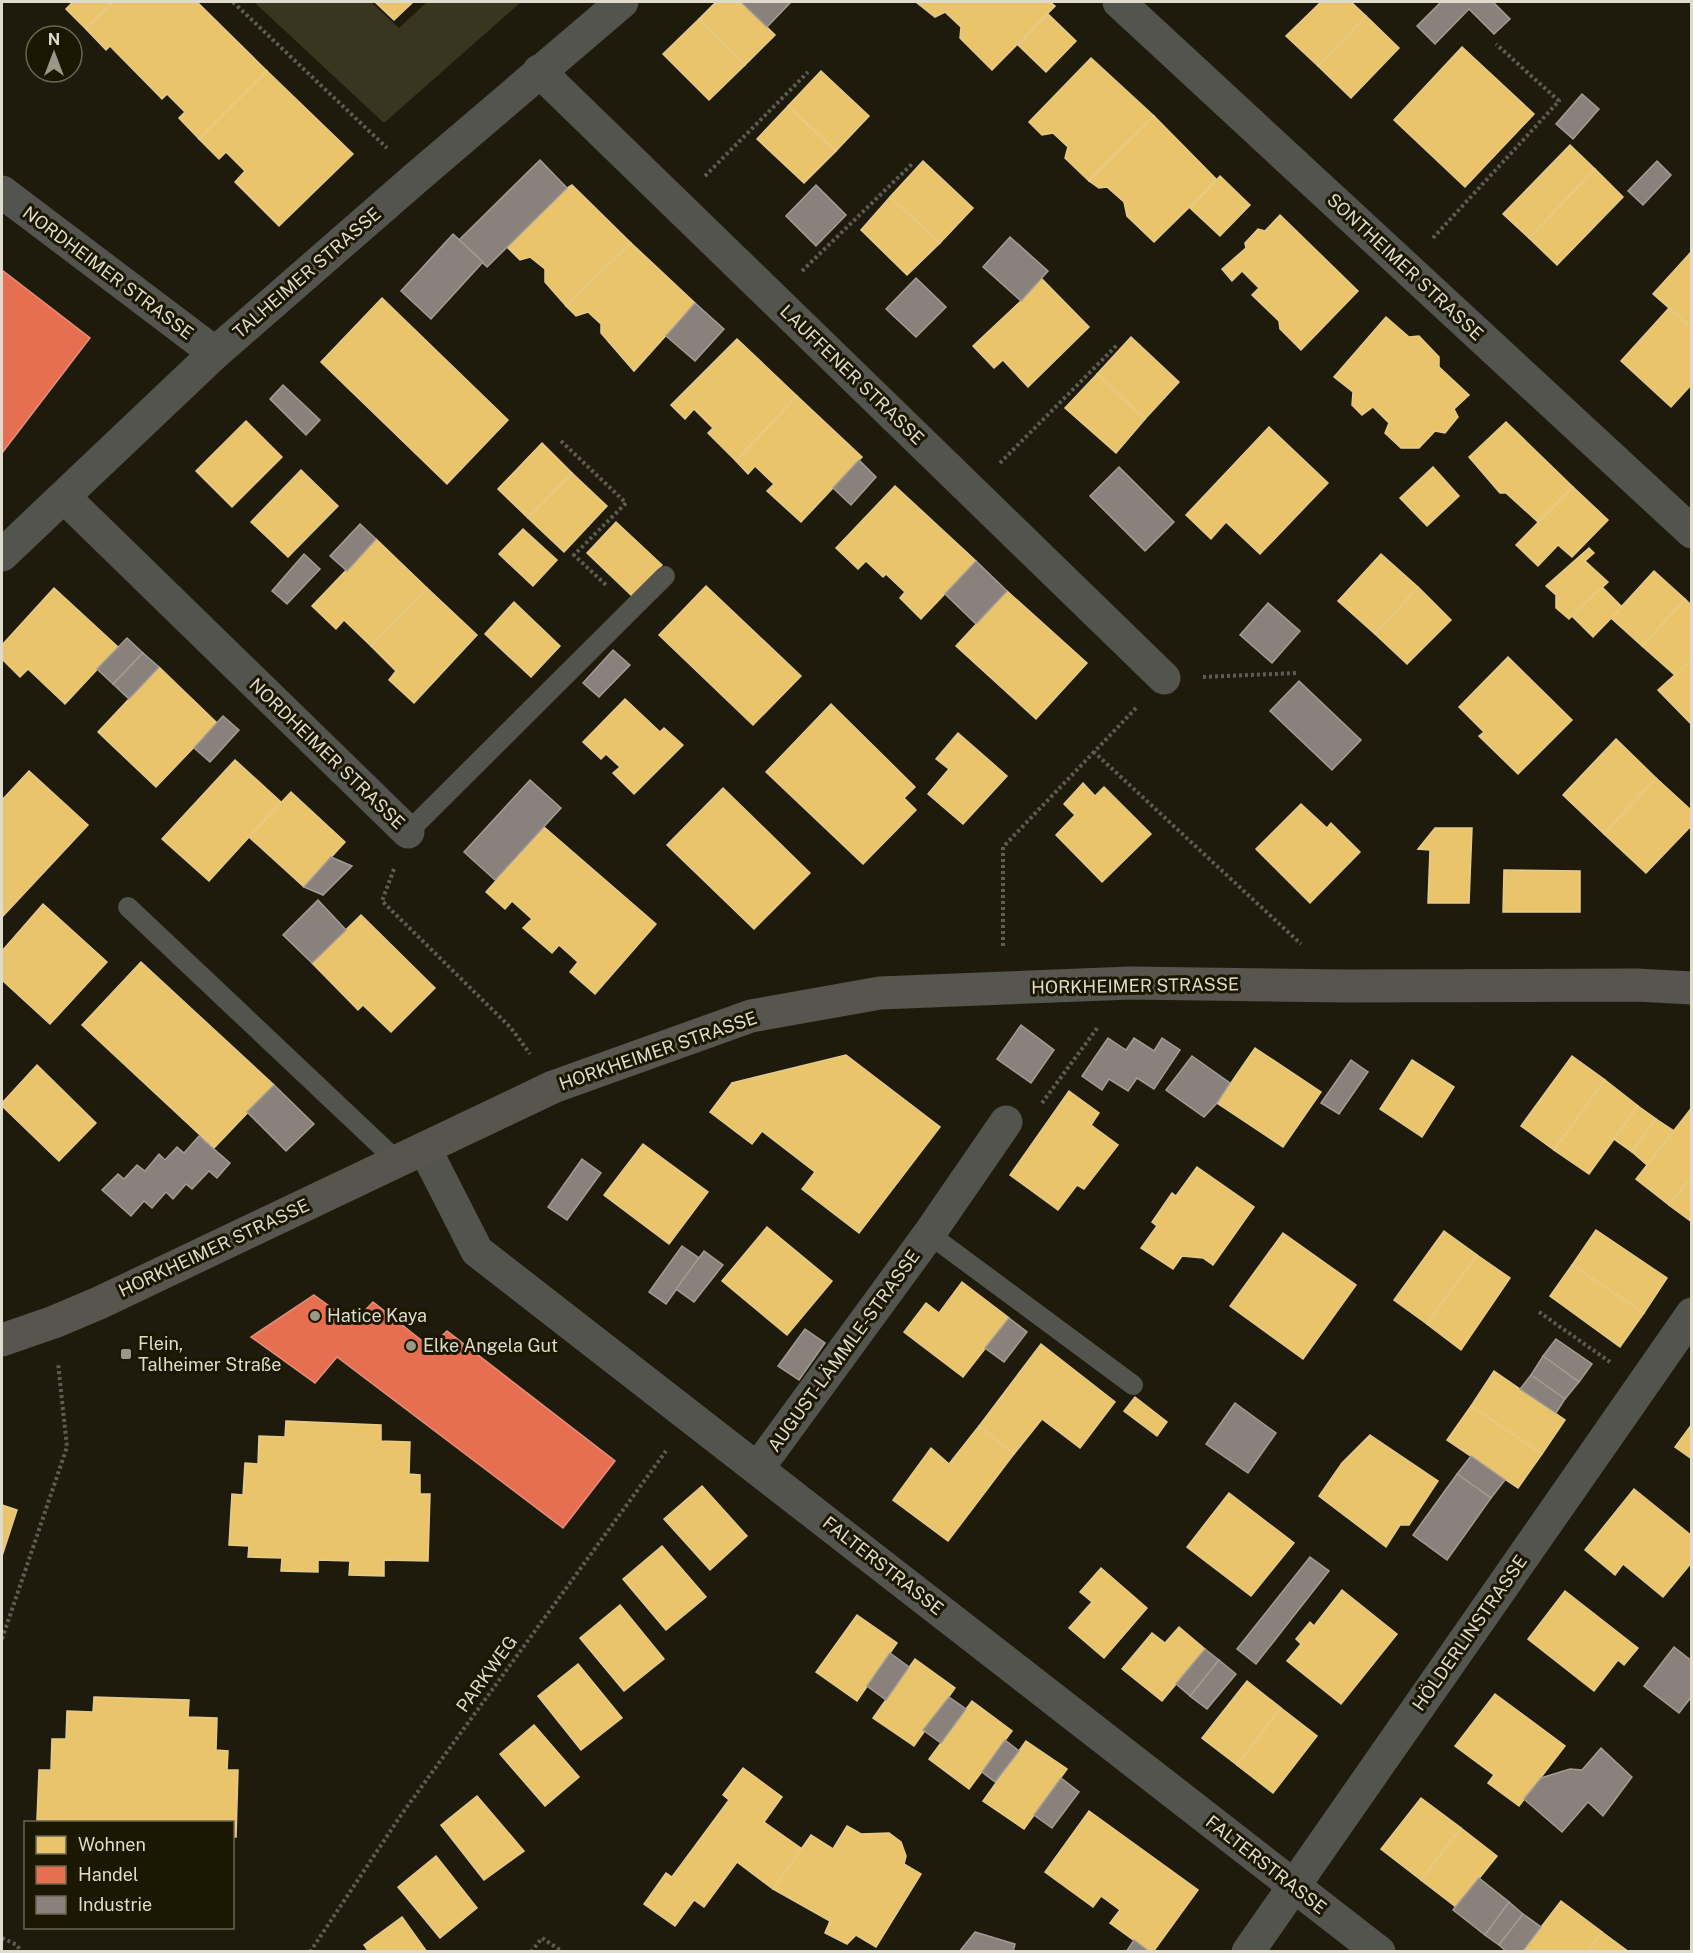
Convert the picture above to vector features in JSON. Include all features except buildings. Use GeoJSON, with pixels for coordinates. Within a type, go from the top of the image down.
{"type":"FeatureCollection","features":[{"type":"Feature","properties":{"kind":"main road","name":"HORKHEIMER STRASSE"},"geometry":{"type":"LineString","coordinates":[[2,1340],[99,1303],[553,1087],[751,1016],[879,993],[1131,983],[1345,986],[1636,985],[1692,988]]}},
{"type":"Feature","properties":{"kind":"street","name":"TALHEIMER STRASSE"},"geometry":{"type":"LineString","coordinates":[[2,555],[215,354],[622,2]]}},
{"type":"Feature","properties":{"kind":"street","name":"SONTHEIMER STRASSE"},"geometry":{"type":"LineString","coordinates":[[1119,2],[1692,532]]}},
{"type":"Feature","properties":{"kind":"street","name":"LAUFFENER STRASSE"},"geometry":{"type":"LineString","coordinates":[[539,72],[1164,678]]}},
{"type":"Feature","properties":{"kind":"street","name":"NORDHEIMER STRASSE"},"geometry":{"type":"LineString","coordinates":[[2,192],[215,354]]}},
{"type":"Feature","properties":{"kind":"street","name":"NORDHEIMER STRASSE"},"geometry":{"type":"LineString","coordinates":[[64,497],[408,832]]}},
{"type":"Feature","properties":{"kind":"street","name":"AUGUST-LÄMMLE-STRASSE"},"geometry":{"type":"LineString","coordinates":[[758,1468],[929,1234],[1006,1122]]}},
{"type":"Feature","properties":{"kind":"street","name":"FALTERSTRASSE"},"geometry":{"type":"LineString","coordinates":[[411,1155],[477,1251],[1379,1952]]}},
{"type":"Feature","properties":{"kind":"street","name":"HÖLDERLINSTRASSE"},"geometry":{"type":"LineString","coordinates":[[1248,1952],[1692,1314]]}},
{"type":"Feature","properties":{"kind":"lane"},"geometry":{"type":"LineString","coordinates":[[408,832],[665,576]]}},
{"type":"Feature","properties":{"kind":"lane"},"geometry":{"type":"LineString","coordinates":[[128,907],[411,1155]]}},
{"type":"Feature","properties":{"kind":"lane","name":"AUGUST-LÄMMLE-STRASSE"},"geometry":{"type":"LineString","coordinates":[[929,1234],[1133,1385]]}},
{"type":"Feature","properties":{"kind":"path"},"geometry":{"type":"LineString","coordinates":[[233,2],[417,177]]}},
{"type":"Feature","properties":{"kind":"path"},"geometry":{"type":"LineString","coordinates":[[1406,267],[1559,101],[1496,44]]}},
{"type":"Feature","properties":{"kind":"path"},"geometry":{"type":"LineString","coordinates":[[676,205],[808,72]]}},
{"type":"Feature","properties":{"kind":"path"},"geometry":{"type":"LineString","coordinates":[[774,299],[912,164]]}},
{"type":"Feature","properties":{"kind":"path"},"geometry":{"type":"LineString","coordinates":[[972,491],[1117,345]]}},
{"type":"Feature","properties":{"kind":"path"},"geometry":{"type":"LineString","coordinates":[[561,441],[626,503],[574,555],[631,610]]}},
{"type":"Feature","properties":{"kind":"path"},"geometry":{"type":"LineString","coordinates":[[1003,987],[1003,847],[1164,678],[1298,673]]}},
{"type":"Feature","properties":{"kind":"path"},"geometry":{"type":"LineString","coordinates":[[1094,752],[1345,986]]}},
{"type":"Feature","properties":{"kind":"path","name":"NORDHEIMER STRASSE"},"geometry":{"type":"LineString","coordinates":[[408,832],[382,901],[511,1028],[553,1087]]}},
{"type":"Feature","properties":{"kind":"path"},"geometry":{"type":"LineString","coordinates":[[1006,1122],[1035,1112],[1131,983]]}},
{"type":"Feature","properties":{"kind":"path"},"geometry":{"type":"LineString","coordinates":[[1539,1312],[1642,1385]]}},
{"type":"Feature","properties":{"kind":"path"},"geometry":{"type":"LineString","coordinates":[[2,1639],[67,1447],[54,1322]]}},
{"type":"Feature","properties":{"kind":"path","name":"PARKWEG"},"geometry":{"type":"LineString","coordinates":[[310,1952],[401,1815],[691,1416]]}},
{"type":"Feature","properties":{"kind":"path"},"geometry":{"type":"LineString","coordinates":[[2,1938],[17,1946],[21,1952]]}},
{"type":"Feature","properties":{"kind":"path"},"geometry":{"type":"LineString","coordinates":[[531,1952],[542,1938],[563,1952]]}},
{"type":"Feature","properties":{"kind":"shaded area"},"geometry":{"type":"Polygon","coordinates":[[[254,2],[371,2],[399,28],[427,2],[521,2],[384,123],[254,2]]]}},
{"type":"Feature","properties":{"kind":"place","name":"Hatice Kaya"},"geometry":{"type":"Point","coordinates":[315,1316]}},
{"type":"Feature","properties":{"kind":"place","name":"Elke Angela Gut"},"geometry":{"type":"Point","coordinates":[411,1346]}},
{"type":"Feature","properties":{"kind":"place","name":"Flein, Talheimer Straße"},"geometry":{"type":"Point","coordinates":[126,1354]}}]}
